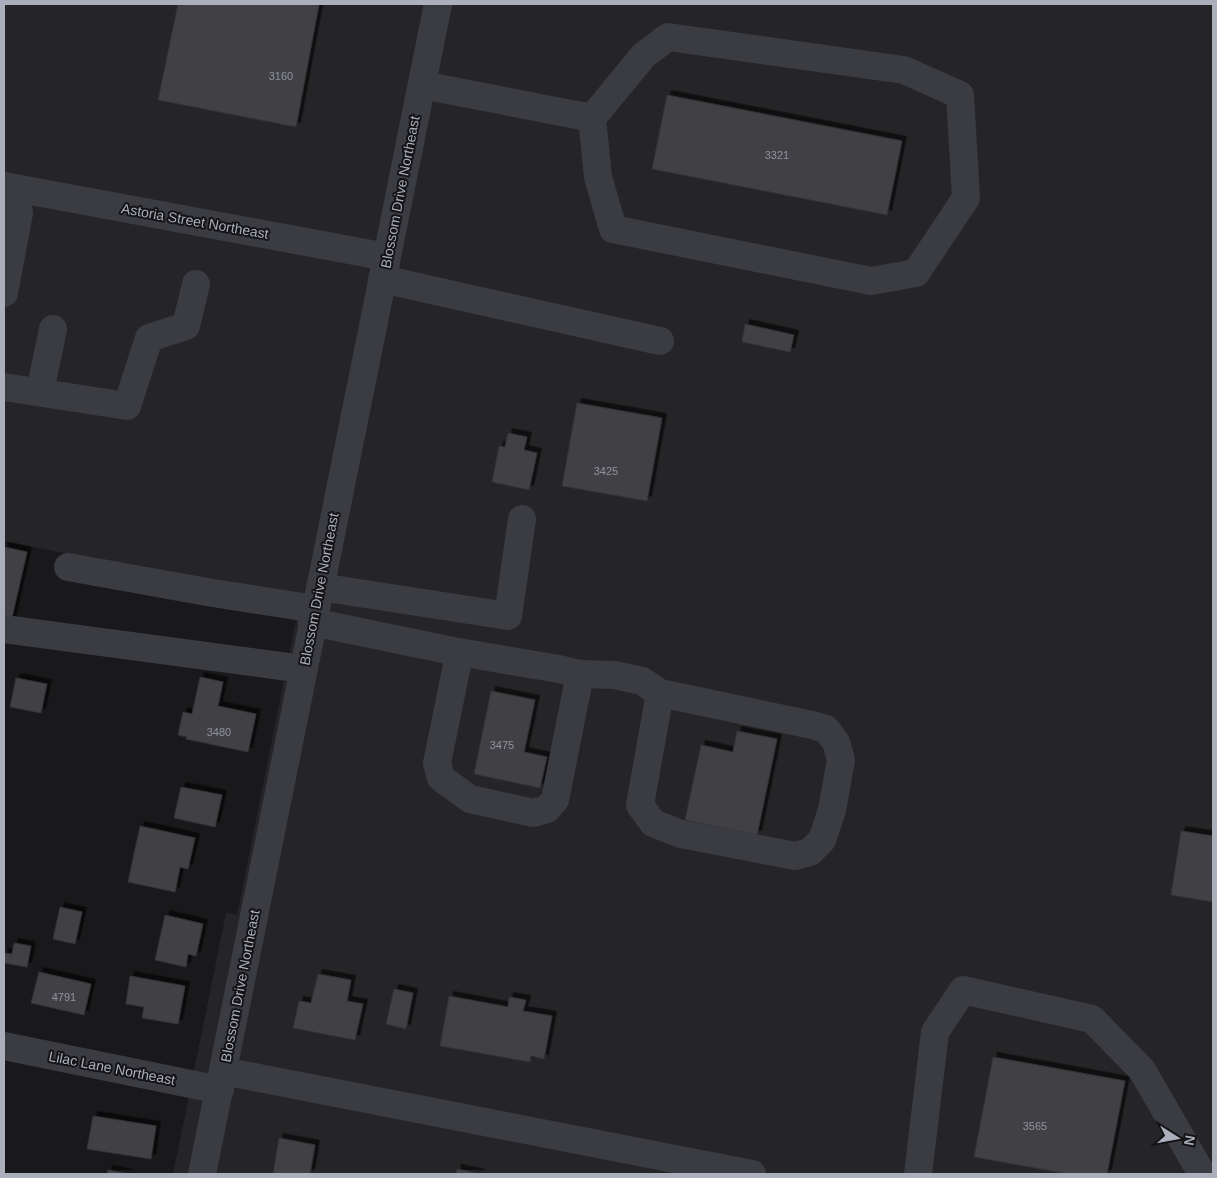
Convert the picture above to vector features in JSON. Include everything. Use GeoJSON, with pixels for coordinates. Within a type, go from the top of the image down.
{"type":"FeatureCollection","features":[{"type":"Feature","properties":{"kind":"street","name":"Blossom Drive Northeast"},"geometry":{"type":"LineString","coordinates":[[202,1174],[438,4]]}},
{"type":"Feature","properties":{"kind":"street"},"geometry":{"type":"LineString","coordinates":[[668,37],[904,70],[960,94],[966,198],[916,274],[871,281],[613,229],[598,177],[592,118],[644,55],[668,37]]}},
{"type":"Feature","properties":{"kind":"street"},"geometry":{"type":"LineString","coordinates":[[422,85],[592,118]]}},
{"type":"Feature","properties":{"kind":"street"},"geometry":{"type":"LineString","coordinates":[[4,293],[19,213],[9,187]]}},
{"type":"Feature","properties":{"kind":"street","name":"Astoria Street Northeast"},"geometry":{"type":"LineString","coordinates":[[9,187],[385,268],[660,341]]}},
{"type":"Feature","properties":{"kind":"street"},"geometry":{"type":"LineString","coordinates":[[4,387],[127,406],[149,338],[186,326],[196,284]]}},
{"type":"Feature","properties":{"kind":"street"},"geometry":{"type":"LineString","coordinates":[[40,392],[53,329]]}},
{"type":"Feature","properties":{"kind":"street"},"geometry":{"type":"LineString","coordinates":[[68,567],[207,592],[316,606],[508,616],[522,519]]}},
{"type":"Feature","properties":{"kind":"street"},"geometry":{"type":"LineString","coordinates":[[316,606],[453,650],[559,668],[580,674],[615,674],[642,681],[660,694],[826,729],[836,742],[841,760],[832,810],[822,840],[810,852],[795,856],[681,834],[653,823],[640,805],[660,694]]}},
{"type":"Feature","properties":{"kind":"street"},"geometry":{"type":"LineString","coordinates":[[4,629],[303,669]]}},
{"type":"Feature","properties":{"kind":"street"},"geometry":{"type":"LineString","coordinates":[[453,650],[458,660],[437,763],[441,778],[470,800],[533,813],[548,810],[555,800],[578,694],[580,674]]}},
{"type":"Feature","properties":{"kind":"street"},"geometry":{"type":"LineString","coordinates":[[918,1174],[935,1032],[964,990],[1092,1018],[1142,1070],[1202,1174]]}},
{"type":"Feature","properties":{"kind":"street","name":"Lilac Lane Northeast"},"geometry":{"type":"LineString","coordinates":[[4,1046],[221,1080],[752,1174]]}},
{"type":"Feature","properties":{"kind":"shaded area"},"geometry":{"type":"Polygon","coordinates":[[[4,4],[1213,4],[1213,1174],[173,1174],[226,913],[237,915],[300,600],[4,541],[4,4]]]}},
{"type":"Feature","properties":{"kind":"building"},"geometry":{"type":"Polygon","coordinates":[[[178,4],[319,4],[296,127],[158,100],[178,4]]]}},
{"type":"Feature","properties":{"kind":"building"},"geometry":{"type":"Polygon","coordinates":[[[667,95],[902,141],[887,215],[652,169],[667,95]]]}},
{"type":"Feature","properties":{"kind":"building"},"geometry":{"type":"Polygon","coordinates":[[[745,324],[794,335],[790,352],[742,342],[745,324]]]}},
{"type":"Feature","properties":{"kind":"building"},"geometry":{"type":"Polygon","coordinates":[[[577,403],[662,418],[647,501],[562,486],[577,403]]]}},
{"type":"Feature","properties":{"kind":"building"},"geometry":{"type":"Polygon","coordinates":[[[508,433],[527,437],[524,450],[537,453],[529,490],[492,482],[499,446],[505,447],[508,433]]]}},
{"type":"Feature","properties":{"kind":"building"},"geometry":{"type":"Polygon","coordinates":[[[4,547],[27,552],[10,626],[4,624],[4,547]]]}},
{"type":"Feature","properties":{"kind":"building"},"geometry":{"type":"Polygon","coordinates":[[[200,677],[223,682],[218,706],[256,714],[248,752],[186,739],[187,737],[178,735],[183,712],[192,714],[200,677]]]}},
{"type":"Feature","properties":{"kind":"building"},"geometry":{"type":"Polygon","coordinates":[[[16,678],[47,684],[41,713],[10,707],[16,678]]]}},
{"type":"Feature","properties":{"kind":"building"},"geometry":{"type":"Polygon","coordinates":[[[491,691],[535,700],[524,752],[547,757],[540,788],[474,774],[491,691]]]}},
{"type":"Feature","properties":{"kind":"building"},"geometry":{"type":"Polygon","coordinates":[[[737,731],[777,739],[757,835],[685,820],[701,745],[733,752],[737,731]]]}},
{"type":"Feature","properties":{"kind":"building"},"geometry":{"type":"Polygon","coordinates":[[[181,787],[222,795],[215,827],[174,818],[181,787]]]}},
{"type":"Feature","properties":{"kind":"building"},"geometry":{"type":"Polygon","coordinates":[[[140,826],[195,838],[188,869],[180,867],[175,892],[128,882],[140,826]]]}},
{"type":"Feature","properties":{"kind":"building"},"geometry":{"type":"Polygon","coordinates":[[[1181,831],[1213,836],[1213,902],[1171,895],[1181,831]]]}},
{"type":"Feature","properties":{"kind":"building"},"geometry":{"type":"Polygon","coordinates":[[[60,907],[82,912],[75,944],[53,939],[60,907]]]}},
{"type":"Feature","properties":{"kind":"building"},"geometry":{"type":"Polygon","coordinates":[[[165,915],[203,924],[196,956],[188,954],[186,967],[155,960],[165,915]]]}},
{"type":"Feature","properties":{"kind":"building"},"geometry":{"type":"Polygon","coordinates":[[[14,943],[31,946],[27,967],[4,963],[4,953],[12,954],[14,943]]]}},
{"type":"Feature","properties":{"kind":"building"},"geometry":{"type":"Polygon","coordinates":[[[39,972],[91,984],[84,1015],[31,1003],[39,972]]]}},
{"type":"Feature","properties":{"kind":"building"},"geometry":{"type":"Polygon","coordinates":[[[318,974],[351,980],[347,1001],[363,1004],[355,1040],[293,1028],[299,1001],[311,1003],[318,974]]]}},
{"type":"Feature","properties":{"kind":"building"},"geometry":{"type":"Polygon","coordinates":[[[130,976],[185,986],[178,1024],[142,1018],[144,1007],[126,1004],[130,976]]]}},
{"type":"Feature","properties":{"kind":"building"},"geometry":{"type":"Polygon","coordinates":[[[394,989],[413,993],[406,1029],[386,1024],[394,989]]]}},
{"type":"Feature","properties":{"kind":"building"},"geometry":{"type":"Polygon","coordinates":[[[449,996],[508,1007],[509,997],[526,1000],[523,1011],[552,1016],[544,1059],[531,1056],[530,1062],[440,1046],[449,996]]]}},
{"type":"Feature","properties":{"kind":"building"},"geometry":{"type":"Polygon","coordinates":[[[993,1057],[1125,1081],[1107,1174],[1068,1174],[974,1157],[993,1057]]]}},
{"type":"Feature","properties":{"kind":"building"},"geometry":{"type":"Polygon","coordinates":[[[93,1116],[156,1126],[151,1159],[87,1149],[93,1116]]]}},
{"type":"Feature","properties":{"kind":"building"},"geometry":{"type":"Polygon","coordinates":[[[279,1138],[315,1145],[310,1174],[273,1174],[279,1138]]]}},
{"type":"Feature","properties":{"kind":"building"},"geometry":{"type":"Polygon","coordinates":[[[457,1169],[480,1174],[456,1174],[457,1169]]]}},
{"type":"Feature","properties":{"kind":"building"},"geometry":{"type":"Polygon","coordinates":[[[108,1170],[129,1174],[107,1174],[108,1170]]]}}]}
